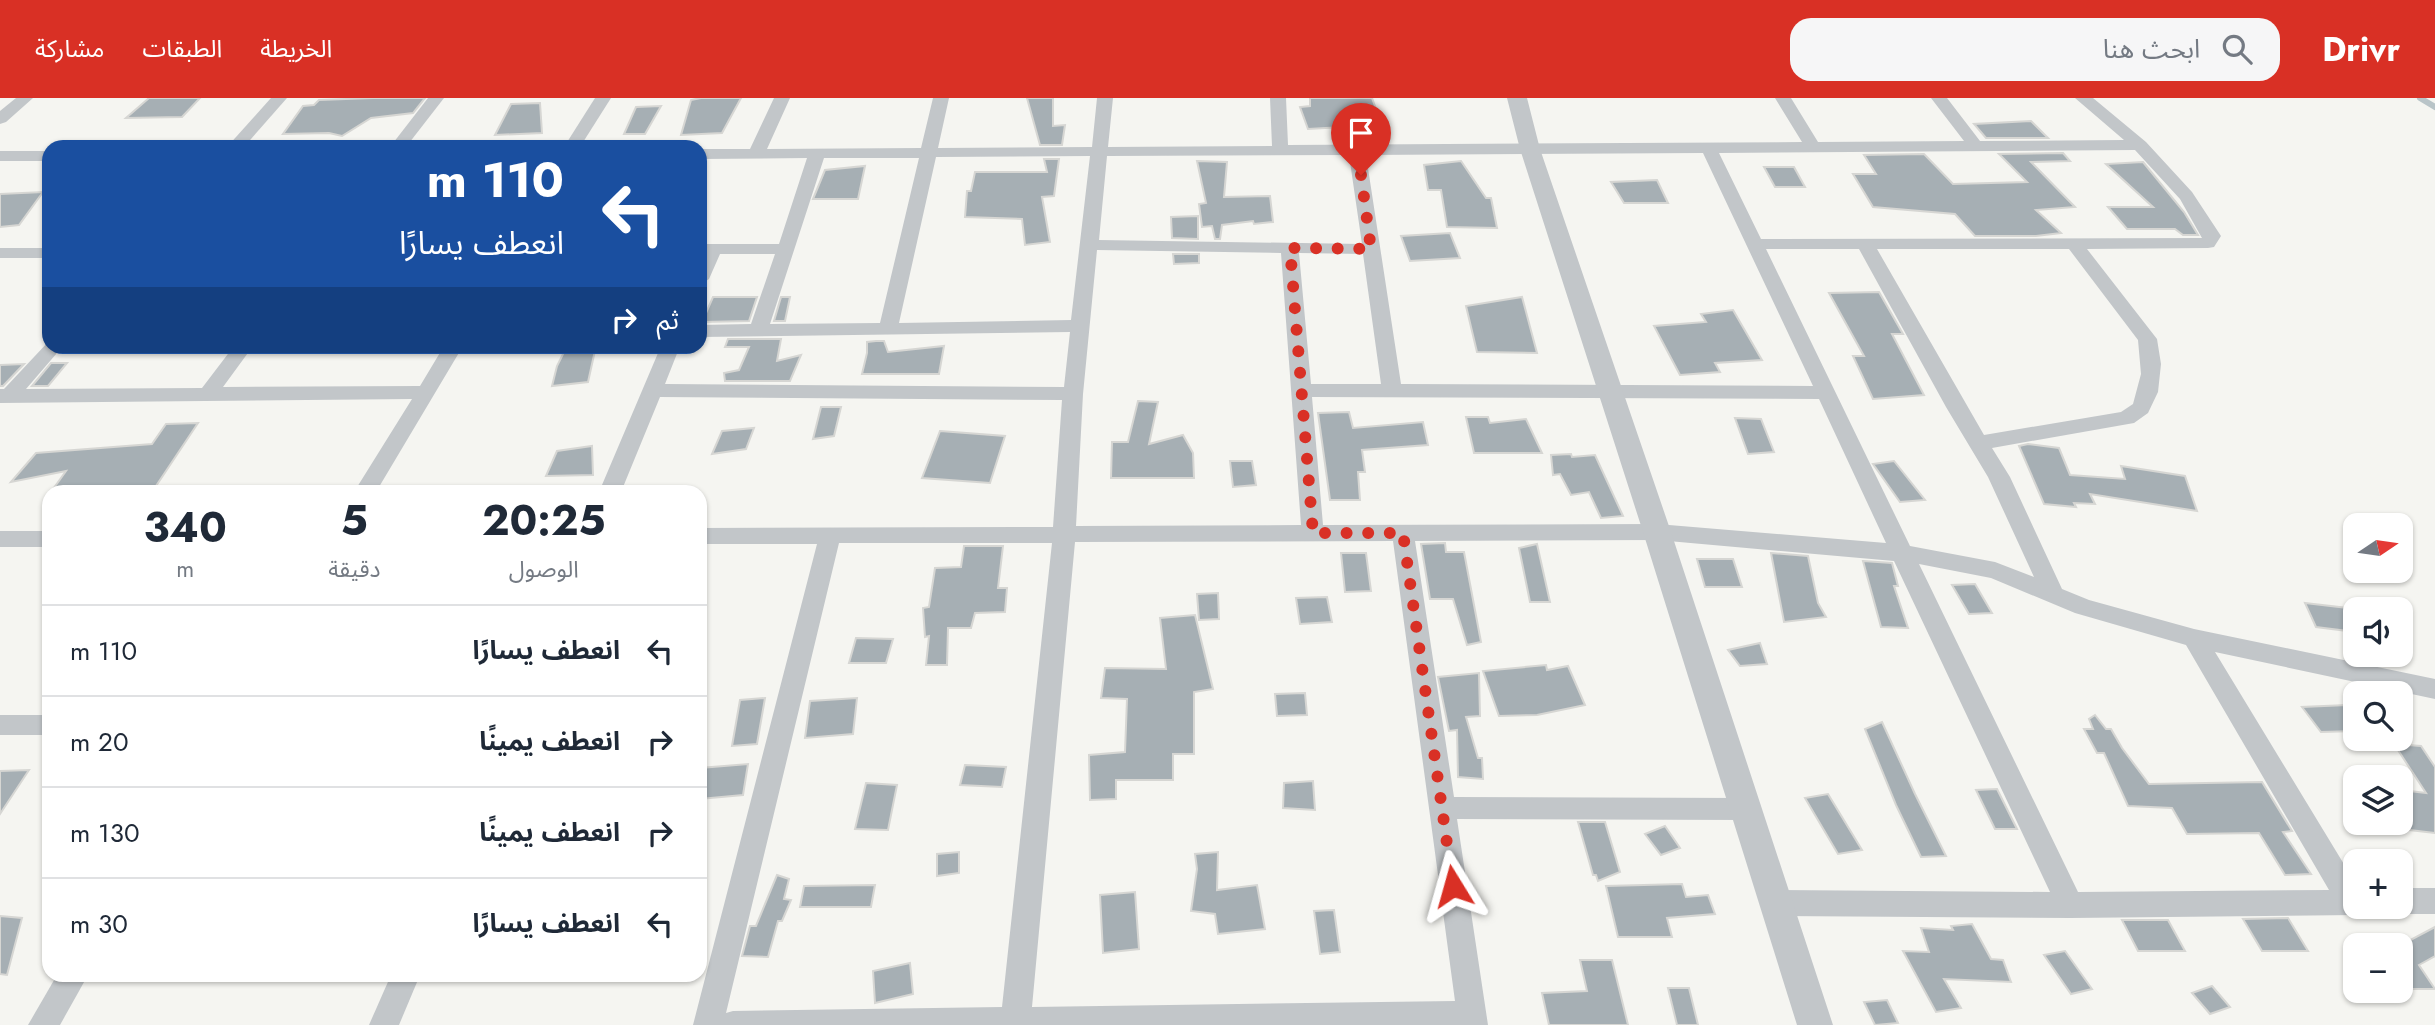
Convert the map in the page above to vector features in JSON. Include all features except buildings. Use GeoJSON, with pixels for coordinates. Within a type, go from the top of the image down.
{"type":"FeatureCollection","features":[{"type":"Feature","properties":{"kind":"street"},"geometry":{"type":"LineString","coordinates":[[0,118],[25,98]]}},
{"type":"Feature","properties":{"kind":"street"},"geometry":{"type":"LineString","coordinates":[[241,140],[279,98]]}},
{"type":"Feature","properties":{"kind":"street"},"geometry":{"type":"LineString","coordinates":[[403,140],[436,98]]}},
{"type":"Feature","properties":{"kind":"street"},"geometry":{"type":"LineString","coordinates":[[576,140],[603,98]]}},
{"type":"Feature","properties":{"kind":"street"},"geometry":{"type":"LineString","coordinates":[[757,154],[782,98]]}},
{"type":"Feature","properties":{"kind":"street"},"geometry":{"type":"LineString","coordinates":[[888,328],[941,98]]}},
{"type":"Feature","properties":{"kind":"street"},"geometry":{"type":"LineString","coordinates":[[1016,1023],[1064,536],[1073,394],[1105,98]]}},
{"type":"Feature","properties":{"kind":"street"},"geometry":{"type":"LineString","coordinates":[[1278,98],[1280,151]]}},
{"type":"Feature","properties":{"kind":"street"},"geometry":{"type":"LineString","coordinates":[[1517,98],[1530,149],[1657,532],[1815,1025]]}},
{"type":"Feature","properties":{"kind":"street"},"geometry":{"type":"LineString","coordinates":[[1783,98],[1814,148]]}},
{"type":"Feature","properties":{"kind":"street"},"geometry":{"type":"LineString","coordinates":[[1939,98],[1977,148]]}},
{"type":"Feature","properties":{"kind":"street"},"geometry":{"type":"LineString","coordinates":[[1755,244],[2208,243],[2212,236],[2192,200],[2140,145],[2083,98]]}},
{"type":"Feature","properties":{"kind":"street"},"geometry":{"type":"LineString","coordinates":[[707,154],[2140,145]]}},
{"type":"Feature","properties":{"kind":"street"},"geometry":{"type":"LineString","coordinates":[[1709,148],[2070,905]]}},
{"type":"Feature","properties":{"kind":"street"},"geometry":{"type":"LineString","coordinates":[[1357,151],[1392,390]]}},
{"type":"Feature","properties":{"kind":"street"},"geometry":{"type":"LineString","coordinates":[[759,330],[817,154]]}},
{"type":"Feature","properties":{"kind":"street"},"geometry":{"type":"LineString","coordinates":[[0,156],[42,156]]}},
{"type":"Feature","properties":{"kind":"street"},"geometry":{"type":"LineString","coordinates":[[1090,245],[1371,249]]}},
{"type":"Feature","properties":{"kind":"street"},"geometry":{"type":"LineString","coordinates":[[1866,245],[1999,477],[2053,594]]}},
{"type":"Feature","properties":{"kind":"street"},"geometry":{"type":"LineString","coordinates":[[1978,443],[2127,418],[2141,407],[2148,386],[2152,356],[2147,339],[2075,245]]}},
{"type":"Feature","properties":{"kind":"street"},"geometry":{"type":"LineString","coordinates":[[1290,248],[1313,533]]}},
{"type":"Feature","properties":{"kind":"street"},"geometry":{"type":"LineString","coordinates":[[707,249],[786,249]]}},
{"type":"Feature","properties":{"kind":"street"},"geometry":{"type":"LineString","coordinates":[[0,253],[42,253]]}},
{"type":"Feature","properties":{"kind":"street"},"geometry":{"type":"LineString","coordinates":[[707,331],[1082,326]]}},
{"type":"Feature","properties":{"kind":"street"},"geometry":{"type":"LineString","coordinates":[[5,396],[46,354]]}},
{"type":"Feature","properties":{"kind":"street"},"geometry":{"type":"LineString","coordinates":[[208,394],[238,354]]}},
{"type":"Feature","properties":{"kind":"street"},"geometry":{"type":"LineString","coordinates":[[369,485],[449,354]]}},
{"type":"Feature","properties":{"kind":"street"},"geometry":{"type":"LineString","coordinates":[[613,485],[668,354]]}},
{"type":"Feature","properties":{"kind":"street"},"geometry":{"type":"LineString","coordinates":[[653,390],[1073,394]]}},
{"type":"Feature","properties":{"kind":"street"},"geometry":{"type":"LineString","coordinates":[[1302,390],[1825,393]]}},
{"type":"Feature","properties":{"kind":"street"},"geometry":{"type":"LineString","coordinates":[[5,396],[428,392]]}},
{"type":"Feature","properties":{"kind":"street"},"geometry":{"type":"LineString","coordinates":[[707,536],[1657,532],[1902,553],[1995,570],[2083,607],[2194,638],[2435,689]]}},
{"type":"Feature","properties":{"kind":"street"},"geometry":{"type":"LineString","coordinates":[[733,1025],[1473,1020],[1403,533]]}},
{"type":"Feature","properties":{"kind":"street"},"geometry":{"type":"LineString","coordinates":[[708,1025],[830,536]]}},
{"type":"Feature","properties":{"kind":"street"},"geometry":{"type":"LineString","coordinates":[[0,539],[42,539]]}},
{"type":"Feature","properties":{"kind":"street"},"geometry":{"type":"LineString","coordinates":[[2194,638],[2343,885]]}},
{"type":"Feature","properties":{"kind":"street"},"geometry":{"type":"LineString","coordinates":[[0,725],[42,725]]}},
{"type":"Feature","properties":{"kind":"street"},"geometry":{"type":"LineString","coordinates":[[1442,808],[1745,809]]}},
{"type":"Feature","properties":{"kind":"street"},"geometry":{"type":"LineString","coordinates":[[2413,901],[2435,901]]}},
{"type":"Feature","properties":{"kind":"street"},"geometry":{"type":"LineString","coordinates":[[1774,903],[2070,905],[2343,902]]}},
{"type":"Feature","properties":{"kind":"street"},"geometry":{"type":"LineString","coordinates":[[43,1025],[69,982]]}},
{"type":"Feature","properties":{"kind":"street"},"geometry":{"type":"LineString","coordinates":[[384,1025],[402,982]]}},
{"type":"Feature","properties":{"kind":"waterway"},"geometry":{"type":"LineString","coordinates":[[2420,98],[2435,107]]}},
{"type":"Feature","properties":{"kind":"route"},"geometry":{"type":"LineString","coordinates":[[1361,175],[1371,249],[1290,248],[1313,533],[1403,533],[1453,886]]}}]}
